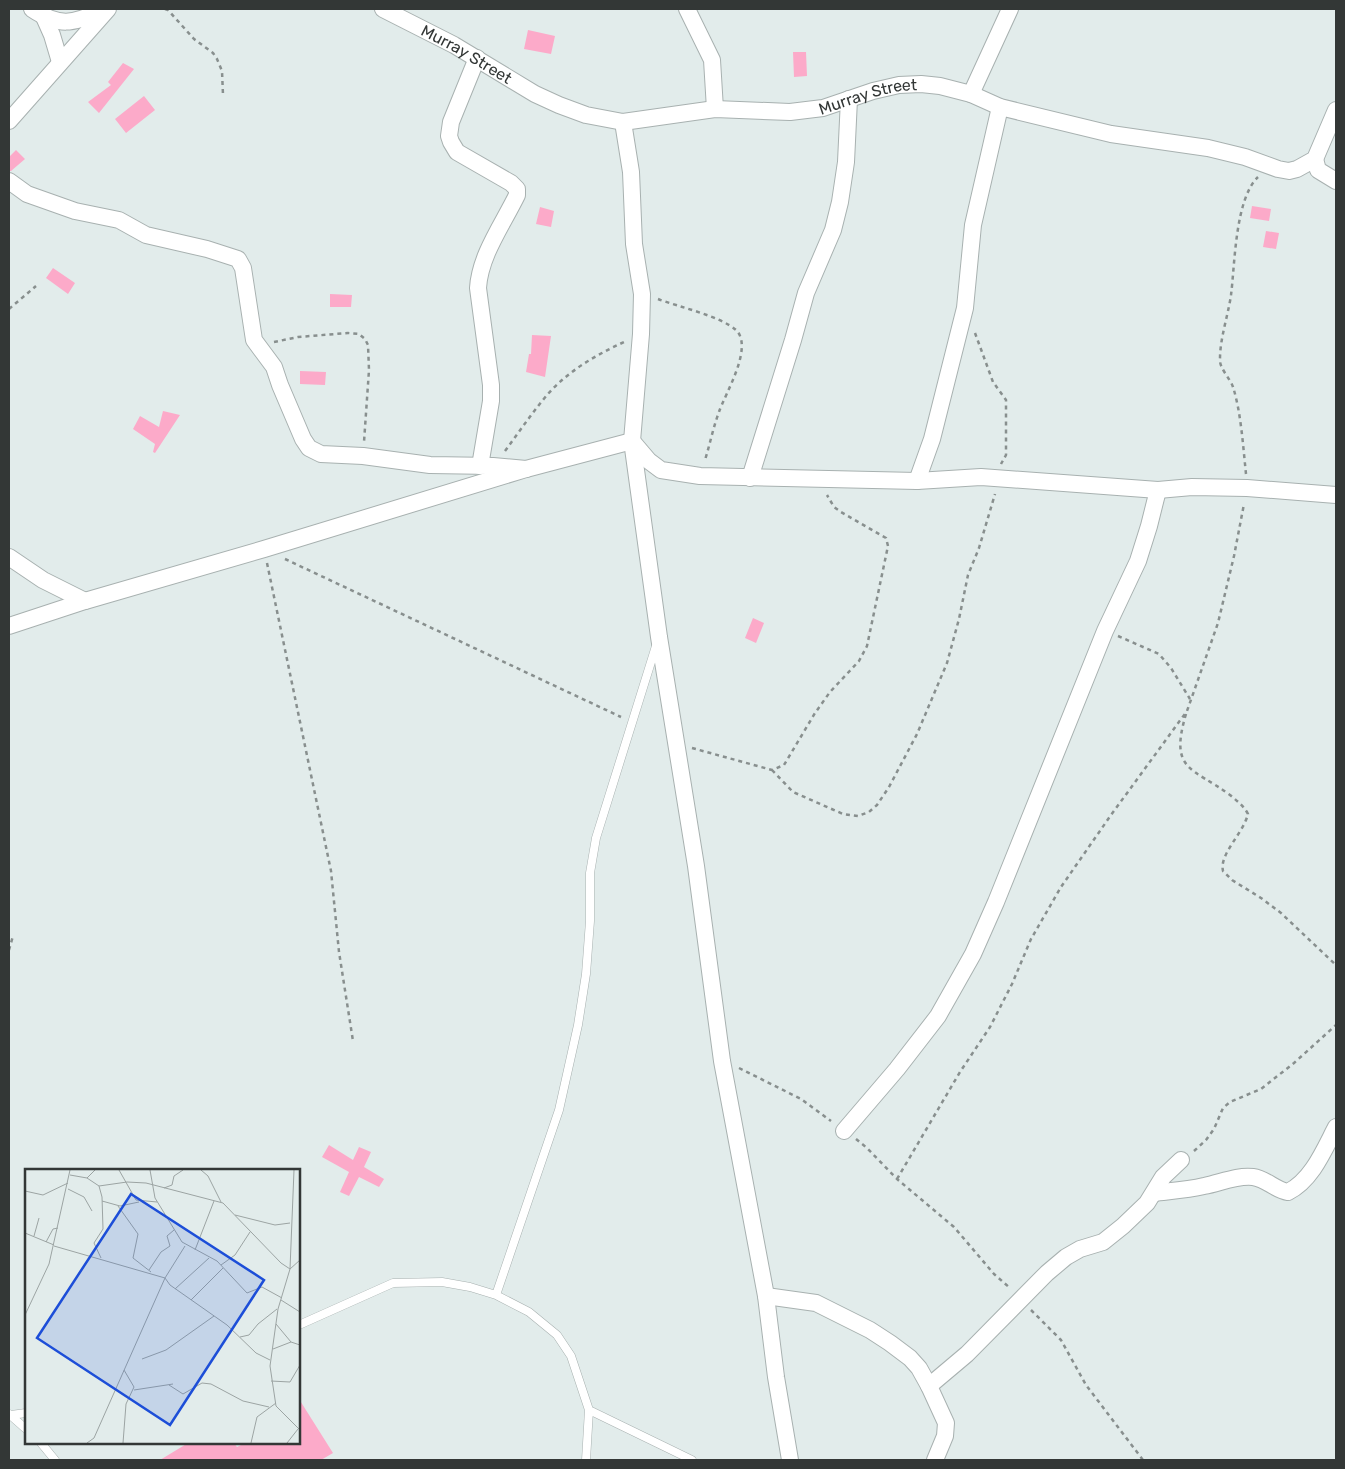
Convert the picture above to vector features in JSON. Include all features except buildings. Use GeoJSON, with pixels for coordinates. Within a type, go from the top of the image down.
{"type":"FeatureCollection","features":[{"type":"Feature","properties":{"kind":"street"},"geometry":{"type":"LineString","coordinates":[[38,13],[65,22],[82,20],[107,9]]}},
{"type":"Feature","properties":{"kind":"street"},"geometry":{"type":"LineString","coordinates":[[9,121],[107,9]]}},
{"type":"Feature","properties":{"kind":"street","name":"Murray Street"},"geometry":{"type":"LineString","coordinates":[[383,9],[476,58],[535,94],[586,115],[623,122],[715,109],[790,112],[823,108],[873,91],[899,85],[921,84],[940,86],[971,94],[1000,107],[1111,134],[1208,148],[1289,171],[1297,169],[1315,159]]}},
{"type":"Feature","properties":{"kind":"street"},"geometry":{"type":"LineString","coordinates":[[687,9],[712,60],[715,109]]}},
{"type":"Feature","properties":{"kind":"street"},"geometry":{"type":"LineString","coordinates":[[971,94],[1010,9]]}},
{"type":"Feature","properties":{"kind":"street"},"geometry":{"type":"LineString","coordinates":[[38,13],[52,35],[60,62]]}},
{"type":"Feature","properties":{"kind":"street"},"geometry":{"type":"LineString","coordinates":[[476,58],[452,122],[449,136],[457,152],[511,183],[517,189],[517,195],[489,251],[479,276],[478,288],[491,385],[487,466]]}},
{"type":"Feature","properties":{"kind":"street"},"geometry":{"type":"LineString","coordinates":[[750,478],[806,293],[833,230],[840,202],[846,162],[849,99]]}},
{"type":"Feature","properties":{"kind":"street"},"geometry":{"type":"LineString","coordinates":[[917,481],[932,439],[965,308],[973,225],[1000,107]]}},
{"type":"Feature","properties":{"kind":"street"},"geometry":{"type":"LineString","coordinates":[[1336,110],[1315,159],[1318,170],[1336,181]]}},
{"type":"Feature","properties":{"kind":"street"},"geometry":{"type":"LineString","coordinates":[[623,122],[632,172],[634,244],[642,294],[641,334],[632,441],[659,637],[678,744],[722,1061],[766,1296],[776,1377],[790,1460]]}},
{"type":"Feature","properties":{"kind":"street"},"geometry":{"type":"LineString","coordinates":[[9,181],[27,194],[75,211],[119,220],[146,235],[207,249],[238,259],[243,268],[254,340],[274,367],[303,439],[309,448],[321,454],[363,456],[430,465],[526,469]]}},
{"type":"Feature","properties":{"kind":"street"},"geometry":{"type":"LineString","coordinates":[[632,441],[649,461],[661,470],[700,476],[917,481],[981,477],[1158,490],[1192,487],[1247,488],[1336,495]]}},
{"type":"Feature","properties":{"kind":"street"},"geometry":{"type":"LineString","coordinates":[[9,626],[85,601],[264,549],[526,469],[632,441]]}},
{"type":"Feature","properties":{"kind":"street"},"geometry":{"type":"LineString","coordinates":[[844,1131],[897,1069],[938,1016],[973,954],[1000,894],[1105,631],[1138,562],[1158,490]]}},
{"type":"Feature","properties":{"kind":"street"},"geometry":{"type":"LineString","coordinates":[[9,557],[43,580],[85,601]]}},
{"type":"Feature","properties":{"kind":"street"},"geometry":{"type":"LineString","coordinates":[[1154,1193],[1252,1177],[1265,1180],[1281,1191],[1288,1192],[1303,1182],[1336,1127]]}},
{"type":"Feature","properties":{"kind":"street"},"geometry":{"type":"LineString","coordinates":[[930,1386],[966,1354],[1047,1273],[1066,1257],[1080,1249],[1103,1242],[1137,1214],[1154,1193],[1163,1177],[1180,1160]]}},
{"type":"Feature","properties":{"kind":"street"},"geometry":{"type":"LineString","coordinates":[[766,1296],[816,1304],[870,1330],[890,1342],[910,1358],[919,1368],[930,1386],[946,1423],[946,1429],[935,1460]]}},
{"type":"Feature","properties":{"kind":"lane"},"geometry":{"type":"LineString","coordinates":[[496,1295],[559,1110],[578,1025],[586,974],[590,921],[590,874],[596,838],[659,637]]}},
{"type":"Feature","properties":{"kind":"lane"},"geometry":{"type":"LineString","coordinates":[[300,1326],[393,1283],[442,1282],[470,1287],[496,1295],[528,1312],[556,1335],[572,1356],[590,1410],[586,1460]]}},
{"type":"Feature","properties":{"kind":"lane"},"geometry":{"type":"LineString","coordinates":[[590,1410],[692,1460]]}},
{"type":"Feature","properties":{"kind":"lane"},"geometry":{"type":"LineString","coordinates":[[10,1415],[25,1413]]}},
{"type":"Feature","properties":{"kind":"lane"},"geometry":{"type":"LineString","coordinates":[[10,1415],[25,1428]]}},
{"type":"Feature","properties":{"kind":"lane"},"geometry":{"type":"LineString","coordinates":[[42,1444],[55,1460]]}},
{"type":"Feature","properties":{"kind":"path"},"geometry":{"type":"LineString","coordinates":[[165,9],[194,39],[213,53],[222,71],[224,95]]}},
{"type":"Feature","properties":{"kind":"path"},"geometry":{"type":"LineString","coordinates":[[1270,166],[1252,183],[1239,222],[1231,294],[1219,362],[1233,386],[1242,433],[1247,488],[1234,556],[1218,623],[1190,700],[1180,734],[1181,752],[1186,766],[1200,777],[1223,790],[1245,808],[1248,814],[1238,837],[1222,860],[1223,871],[1232,880],[1281,913],[1336,966]]}},
{"type":"Feature","properties":{"kind":"path"},"geometry":{"type":"LineString","coordinates":[[9,309],[36,286]]}},
{"type":"Feature","properties":{"kind":"path"},"geometry":{"type":"LineString","coordinates":[[642,294],[720,321],[737,331],[742,344],[740,363],[719,412],[700,476]]}},
{"type":"Feature","properties":{"kind":"path"},"geometry":{"type":"LineString","coordinates":[[965,308],[993,382],[1006,400],[1006,455],[1004,461],[981,477]]}},
{"type":"Feature","properties":{"kind":"path"},"geometry":{"type":"LineString","coordinates":[[260,350],[273,342],[298,337],[348,333],[359,334],[365,339],[368,346],[369,370],[363,456]]}},
{"type":"Feature","properties":{"kind":"path"},"geometry":{"type":"LineString","coordinates":[[487,466],[548,393],[572,372],[597,354],[641,334]]}},
{"type":"Feature","properties":{"kind":"path"},"geometry":{"type":"LineString","coordinates":[[678,744],[772,770],[794,792],[843,814],[858,816],[869,812],[877,805],[889,787],[916,734],[947,663],[968,575],[979,548],[1000,478]]}},
{"type":"Feature","properties":{"kind":"path"},"geometry":{"type":"LineString","coordinates":[[772,770],[784,764],[815,713],[830,692],[859,661],[868,646],[888,555],[886,538],[834,507],[820,480]]}},
{"type":"Feature","properties":{"kind":"path"},"geometry":{"type":"LineString","coordinates":[[264,549],[632,722]]}},
{"type":"Feature","properties":{"kind":"path"},"geometry":{"type":"LineString","coordinates":[[264,549],[331,871],[339,952],[353,1041]]}},
{"type":"Feature","properties":{"kind":"path"},"geometry":{"type":"LineString","coordinates":[[1105,631],[1159,654],[1171,668],[1190,700]]}},
{"type":"Feature","properties":{"kind":"path"},"geometry":{"type":"LineString","coordinates":[[897,1179],[960,1072],[990,1027],[1012,984],[1031,939],[1061,887],[1111,814],[1187,711]]}},
{"type":"Feature","properties":{"kind":"path"},"geometry":{"type":"LineString","coordinates":[[9,950],[12,936]]}},
{"type":"Feature","properties":{"kind":"path"},"geometry":{"type":"LineString","coordinates":[[1180,1160],[1206,1140],[1214,1129],[1224,1108],[1230,1102],[1261,1089],[1294,1063],[1336,1025]]}},
{"type":"Feature","properties":{"kind":"path"},"geometry":{"type":"LineString","coordinates":[[722,1061],[801,1099],[867,1148],[897,1179],[954,1227],[994,1274],[1060,1340],[1086,1385],[1143,1460]]}}]}
